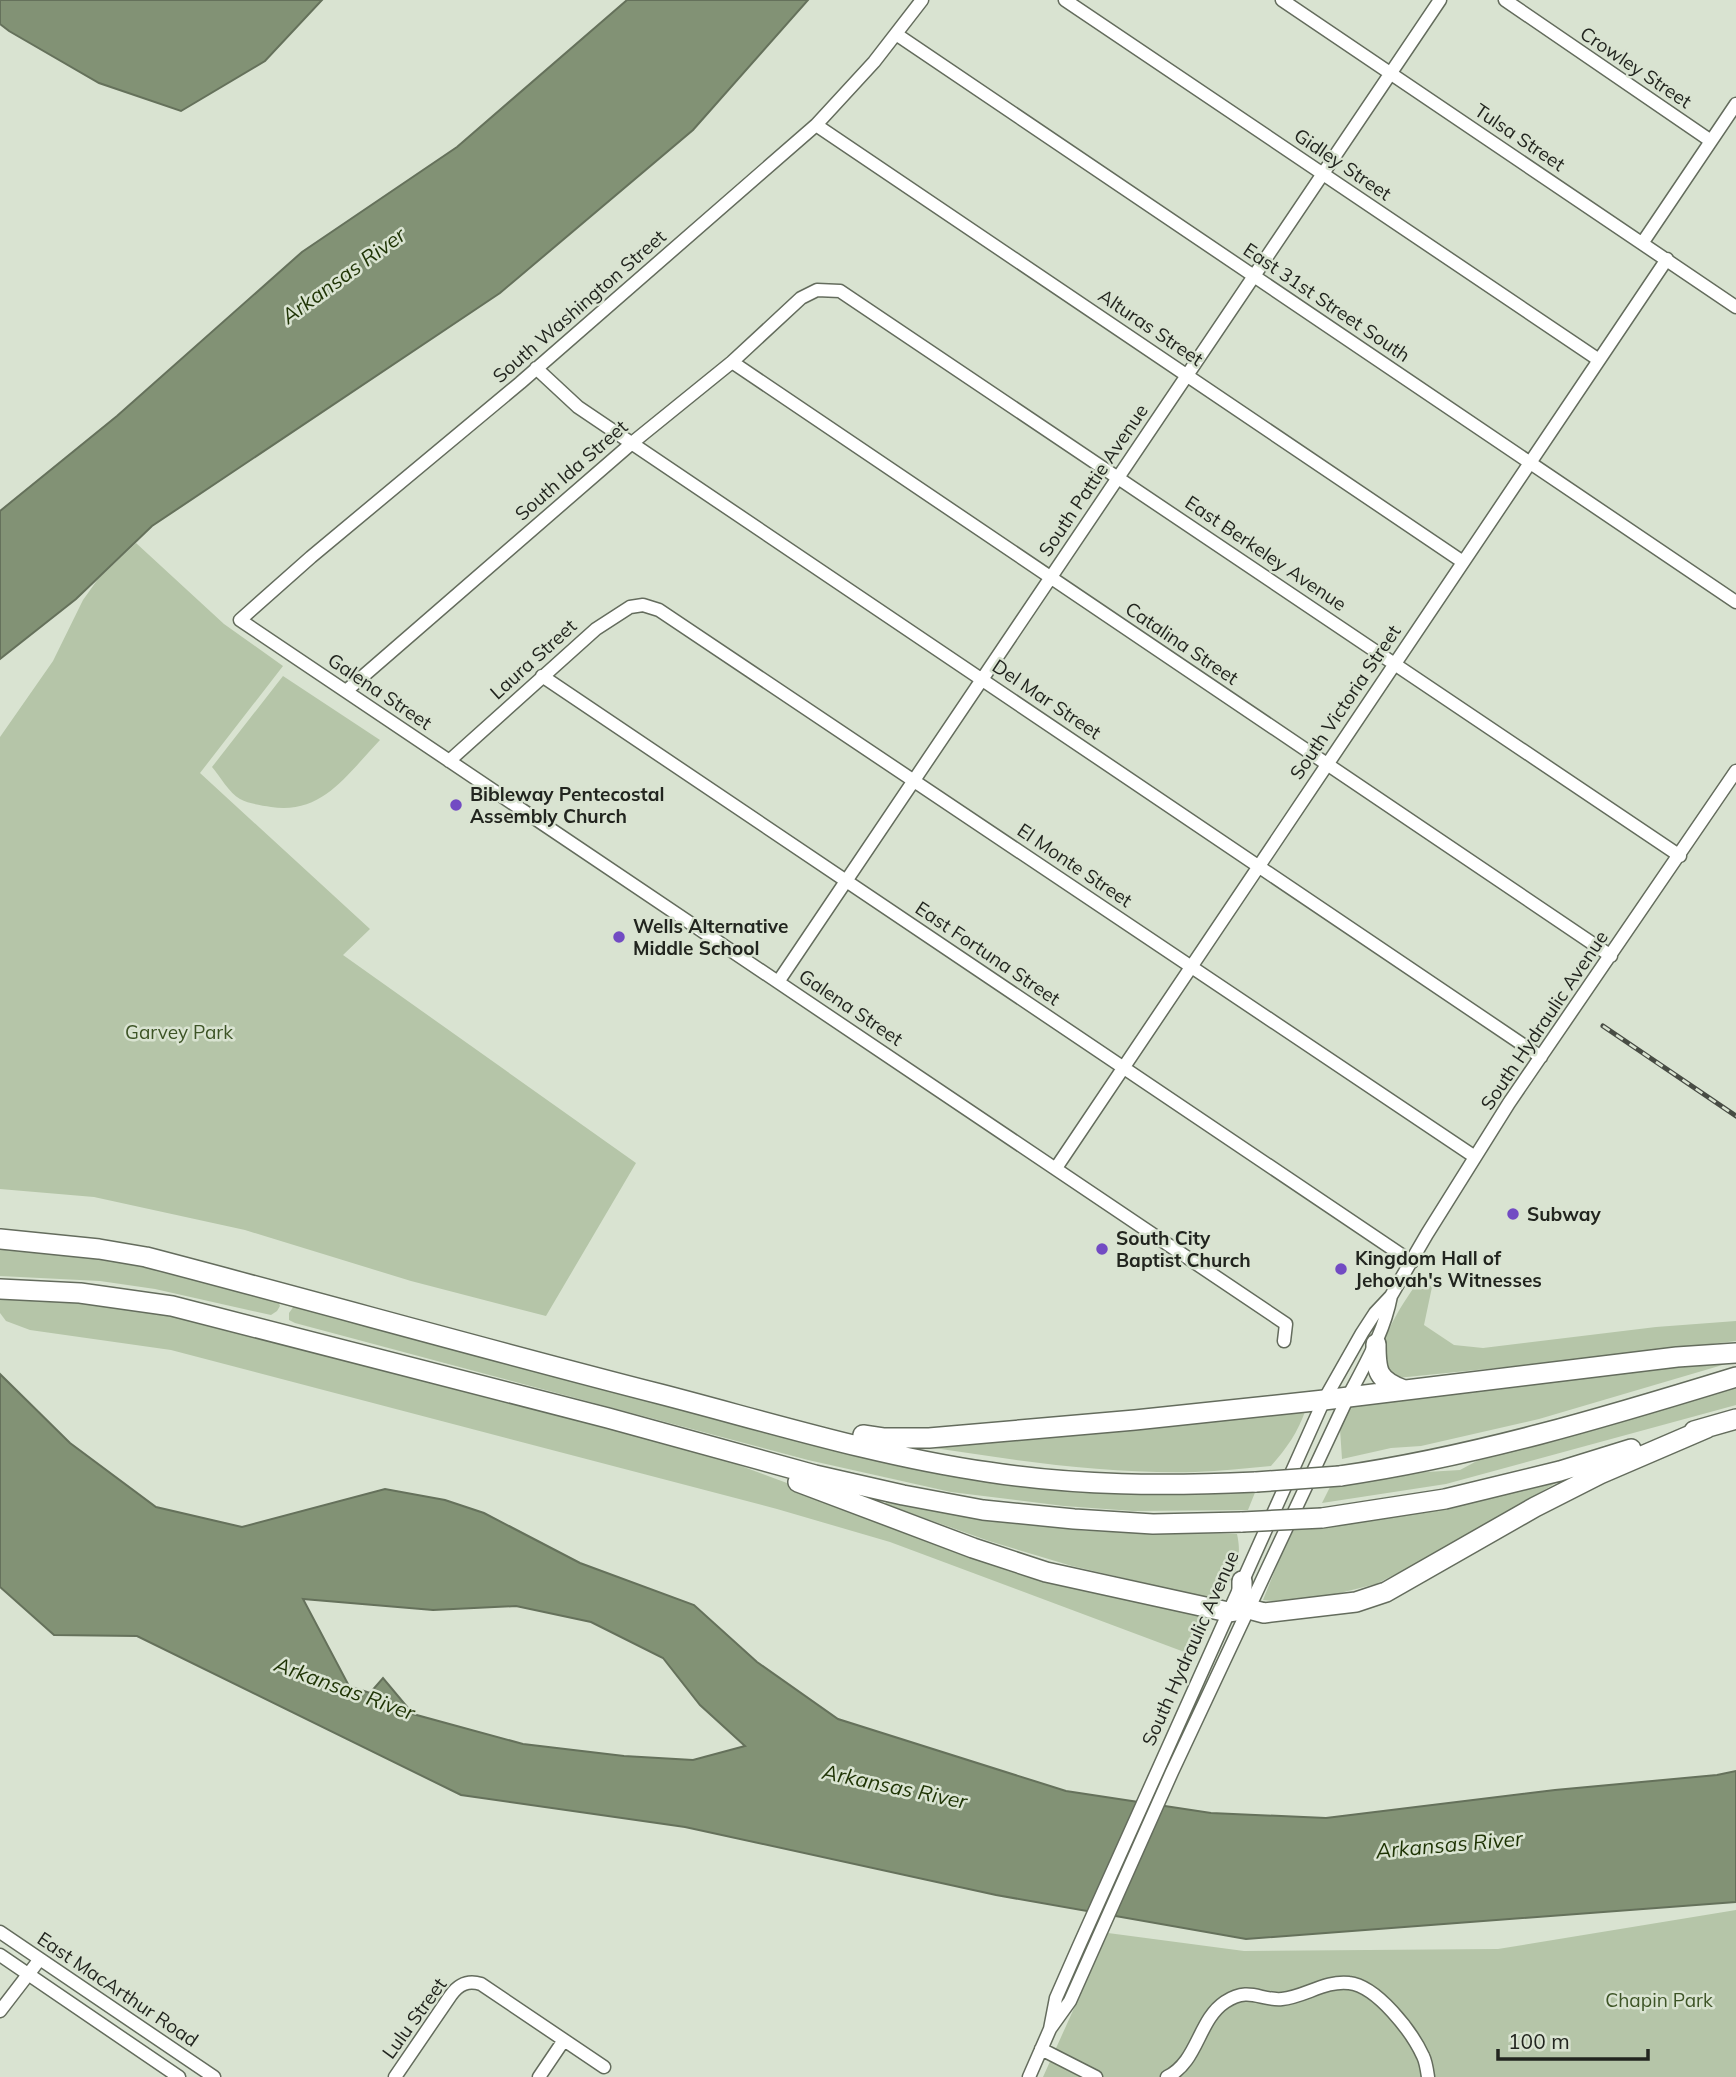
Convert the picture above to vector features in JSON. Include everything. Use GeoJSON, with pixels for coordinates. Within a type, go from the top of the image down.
{"type":"FeatureCollection","features":[{"type":"Feature","properties":{"kind":"highway"},"geometry":{"type":"LineString","coordinates":[[0,1239],[99,1249],[146,1257],[887,1452],[988,1472],[1082,1482],[1169,1486],[1340,1476],[1459,1455],[1598,1419],[1736,1377]]}},
{"type":"Feature","properties":{"kind":"highway"},"geometry":{"type":"LineString","coordinates":[[0,1289],[80,1293],[172,1306],[853,1483],[983,1510],[1074,1520],[1153,1524],[1322,1518],[1445,1499],[1560,1471],[1736,1419]]}},
{"type":"Feature","properties":{"kind":"highway"},"geometry":{"type":"LineString","coordinates":[[1376,1344],[1376,1365],[1380,1375],[1388,1384],[1405,1390]]}},
{"type":"Feature","properties":{"kind":"highway"},"geometry":{"type":"LineString","coordinates":[[738,1414],[883,1438],[929,1438],[1324,1400],[1677,1357],[1736,1353]]}},
{"type":"Feature","properties":{"kind":"highway"},"geometry":{"type":"LineString","coordinates":[[696,1442],[973,1548],[1046,1572],[1228,1612],[1249,1609],[1264,1613],[1356,1602],[1386,1592],[1546,1501],[1600,1474],[1707,1428]]}},
{"type":"Feature","properties":{"kind":"highway"},"geometry":{"type":"LineString","coordinates":[[1242,1581],[1242,1600],[1249,1609]]}},
{"type":"Feature","properties":{"kind":"street","name":"South Washington Street"},"geometry":{"type":"LineString","coordinates":[[240,620],[311,556],[536,369],[816,125],[874,62],[922,0]]}},
{"type":"Feature","properties":{"kind":"street","name":"Gidley Street"},"geometry":{"type":"LineString","coordinates":[[1065,0],[1599,360]]}},
{"type":"Feature","properties":{"kind":"street","name":"Tulsa Street"},"geometry":{"type":"LineString","coordinates":[[1282,0],[1736,307]]}},
{"type":"Feature","properties":{"kind":"street","name":"South Pattie Avenue"},"geometry":{"type":"LineString","coordinates":[[778,982],[1440,0]]}},
{"type":"Feature","properties":{"kind":"street","name":"Crowley Street"},"geometry":{"type":"LineString","coordinates":[[1505,0],[1711,141]]}},
{"type":"Feature","properties":{"kind":"street","name":"East 31st Street South"},"geometry":{"type":"LineString","coordinates":[[896,34],[1736,602]]}},
{"type":"Feature","properties":{"kind":"street"},"geometry":{"type":"LineString","coordinates":[[1643,242],[1711,141],[1731,124],[1736,104]]}},
{"type":"Feature","properties":{"kind":"street","name":"Alturas Street"},"geometry":{"type":"LineString","coordinates":[[816,125],[1463,562]]}},
{"type":"Feature","properties":{"kind":"street","name":"South Victoria Street"},"geometry":{"type":"LineString","coordinates":[[1056,1168],[1667,259]]}},
{"type":"Feature","properties":{"kind":"street","name":"South Ida Street"},"geometry":{"type":"LineString","coordinates":[[346,691],[632,443],[732,362],[802,298],[817,290],[827,289]]}},
{"type":"Feature","properties":{"kind":"street","name":"East Berkeley Avenue"},"geometry":{"type":"LineString","coordinates":[[827,289],[848,294],[1680,856]]}},
{"type":"Feature","properties":{"kind":"street","name":"Catalina Street"},"geometry":{"type":"LineString","coordinates":[[732,362],[1611,956]]}},
{"type":"Feature","properties":{"kind":"street","name":"Del Mar Street"},"geometry":{"type":"LineString","coordinates":[[536,369],[562,395],[632,443],[1541,1057]]}},
{"type":"Feature","properties":{"kind":"street","name":"Laura Street"},"geometry":{"type":"LineString","coordinates":[[449,761],[596,629],[624,611],[637,606],[652,607]]}},
{"type":"Feature","properties":{"kind":"street","name":"El Monte Street"},"geometry":{"type":"LineString","coordinates":[[652,607],[1475,1157]]}},
{"type":"Feature","properties":{"kind":"street","name":"Galena Street"},"geometry":{"type":"LineString","coordinates":[[240,620],[1286,1325],[1284,1341]]}},
{"type":"Feature","properties":{"kind":"street","name":"East Fortuna Street"},"geometry":{"type":"LineString","coordinates":[[542,676],[1412,1262]]}},
{"type":"Feature","properties":{"kind":"street","name":"South Hydraulic Avenue"},"geometry":{"type":"LineString","coordinates":[[1050,2029],[1056,1998],[1324,1400],[1375,1313],[1391,1296],[1475,1157],[1736,771]]}},
{"type":"Feature","properties":{"kind":"street","name":"South Hydraulic Avenue"},"geometry":{"type":"LineString","coordinates":[[1029,2077],[1050,2029],[1070,2001],[1172,1772],[1348,1397],[1376,1344],[1387,1318],[1391,1296]]}},
{"type":"Feature","properties":{"kind":"street","name":"East MacArthur Road"},"geometry":{"type":"LineString","coordinates":[[0,1933],[214,2077]]}},
{"type":"Feature","properties":{"kind":"street","name":"East MacArthur Road"},"geometry":{"type":"LineString","coordinates":[[0,1955],[179,2077]]}},
{"type":"Feature","properties":{"kind":"street"},"geometry":{"type":"LineString","coordinates":[[0,2011],[40,1959]]}},
{"type":"Feature","properties":{"kind":"street","name":"Lulu Street"},"geometry":{"type":"LineString","coordinates":[[395,2077],[451,1995],[464,1983],[481,1984],[564,2040]]}},
{"type":"Feature","properties":{"kind":"street"},"geometry":{"type":"LineString","coordinates":[[1167,2077],[1190,2057],[1215,2011],[1227,2001],[1250,1993],[1276,2000],[1295,1998],[1324,1986],[1349,1983],[1372,1992],[1405,2026],[1424,2058],[1428,2077]]}},
{"type":"Feature","properties":{"kind":"street"},"geometry":{"type":"LineString","coordinates":[[539,2077],[564,2040],[604,2067]]}},
{"type":"Feature","properties":{"kind":"street"},"geometry":{"type":"LineString","coordinates":[[1041,2049],[1096,2077]]}},
{"type":"Feature","properties":{"kind":"green space","name":"Garvey Park"},"geometry":{"type":"Polygon","coordinates":[[[136,543],[224,624],[283,666],[200,773],[370,929],[343,955],[636,1163],[546,1316],[411,1281],[245,1230],[94,1197],[0,1189],[0,737],[53,661],[83,600],[98,579],[136,543]]]}},
{"type":"Feature","properties":{"kind":"green space"},"geometry":{"type":"Polygon","coordinates":[[[283,676],[380,740],[333,789],[305,805],[289,808],[259,805],[240,799],[228,789],[212,767],[283,676]]]}},
{"type":"Feature","properties":{"kind":"green space"},"geometry":{"type":"Polygon","coordinates":[[[0,1249],[75,1253],[129,1260],[278,1301],[280,1306],[271,1315],[155,1289],[100,1281],[0,1276],[0,1249]]]}},
{"type":"Feature","properties":{"kind":"green space"},"geometry":{"type":"Polygon","coordinates":[[[1418,1282],[1425,1282],[1432,1287],[1424,1325],[1454,1345],[1483,1348],[1656,1327],[1736,1321],[1736,1341],[1397,1378],[1384,1363],[1383,1348],[1395,1317],[1418,1282]]]}},
{"type":"Feature","properties":{"kind":"green space"},"geometry":{"type":"Polygon","coordinates":[[[33,1298],[123,1306],[211,1324],[720,1458],[795,1486],[1197,1614],[1205,1631],[1195,1656],[890,1542],[777,1509],[171,1350],[30,1330],[6,1321],[0,1313],[0,1299],[33,1298]]]}},
{"type":"Feature","properties":{"kind":"green space"},"geometry":{"type":"Polygon","coordinates":[[[294,1306],[877,1458],[1256,1490],[1248,1510],[1133,1511],[1064,1506],[951,1492],[808,1460],[295,1323],[289,1320],[289,1313],[294,1306]]]}},
{"type":"Feature","properties":{"kind":"green space"},"geometry":{"type":"Polygon","coordinates":[[[1736,1361],[1539,1419],[1421,1446],[1391,1448],[1342,1459],[1340,1429],[1351,1403],[1627,1370],[1736,1361]]]}},
{"type":"Feature","properties":{"kind":"green space"},"geometry":{"type":"Polygon","coordinates":[[[1736,1385],[1736,1405],[1446,1484],[1322,1503],[1332,1483],[1460,1470],[1490,1454],[1736,1385]]]}},
{"type":"Feature","properties":{"kind":"green space"},"geometry":{"type":"Polygon","coordinates":[[[1306,1409],[1292,1439],[1271,1466],[1195,1472],[1126,1471],[1024,1461],[922,1446],[1306,1409]]]}},
{"type":"Feature","properties":{"kind":"green space"},"geometry":{"type":"Polygon","coordinates":[[[1561,1480],[1428,1558],[1376,1584],[1320,1598],[1263,1600],[1291,1530],[1398,1515],[1561,1480]]]}},
{"type":"Feature","properties":{"kind":"green space"},"geometry":{"type":"Polygon","coordinates":[[[887,1501],[989,1519],[1086,1531],[1237,1534],[1238,1561],[1227,1585],[1214,1599],[1072,1566],[989,1541],[885,1504],[887,1501]]]}},
{"type":"Feature","properties":{"kind":"green space","name":"Chapin Park"},"geometry":{"type":"Polygon","coordinates":[[[1736,1910],[1736,2077],[1043,2077],[1108,1933],[1244,1951],[1498,1949],[1736,1910]]]}},
{"type":"Feature","properties":{"kind":"water"},"geometry":{"type":"Polygon","coordinates":[[[0,0],[322,0],[265,61],[181,111],[99,83],[9,31],[0,24],[0,0]]]}},
{"type":"Feature","properties":{"kind":"water","name":"Arkansas River"},"geometry":{"type":"Polygon","coordinates":[[[627,0],[808,0],[693,130],[500,293],[152,526],[76,599],[0,659],[0,511],[117,416],[302,252],[457,147],[627,0]]]}},
{"type":"Feature","properties":{"kind":"water","name":"Arkansas River"},"geometry":{"type":"Polygon","coordinates":[[[0,1374],[70,1443],[156,1507],[242,1527],[385,1489],[445,1500],[484,1513],[580,1563],[694,1605],[757,1662],[838,1719],[1066,1791],[1211,1813],[1326,1818],[1736,1771],[1736,1902],[1246,1939],[996,1895],[685,1827],[461,1795],[137,1636],[54,1635],[0,1587],[0,1374]],[[303,1599],[349,1686],[370,1693],[383,1678],[413,1714],[523,1744],[624,1756],[693,1760],[745,1746],[700,1705],[663,1658],[591,1622],[516,1606],[433,1610],[303,1599]]]}},
{"type":"Feature","properties":{"kind":"railway"},"geometry":{"type":"LineString","coordinates":[[1603,1026],[1736,1116]]}},
{"type":"Feature","properties":{"kind":"place","name":"Bibleway Pentecostal Assembly Church"},"geometry":{"type":"Point","coordinates":[456,805]}},
{"type":"Feature","properties":{"kind":"place","name":"Wells Alternative Middle School"},"geometry":{"type":"Point","coordinates":[619,937]}},
{"type":"Feature","properties":{"kind":"place","name":"Subway"},"geometry":{"type":"Point","coordinates":[1513,1214]}},
{"type":"Feature","properties":{"kind":"place","name":"South City Baptist Church"},"geometry":{"type":"Point","coordinates":[1102,1249]}},
{"type":"Feature","properties":{"kind":"place","name":"Kingdom Hall of Jehovah's Witnesses"},"geometry":{"type":"Point","coordinates":[1341,1269]}}]}
